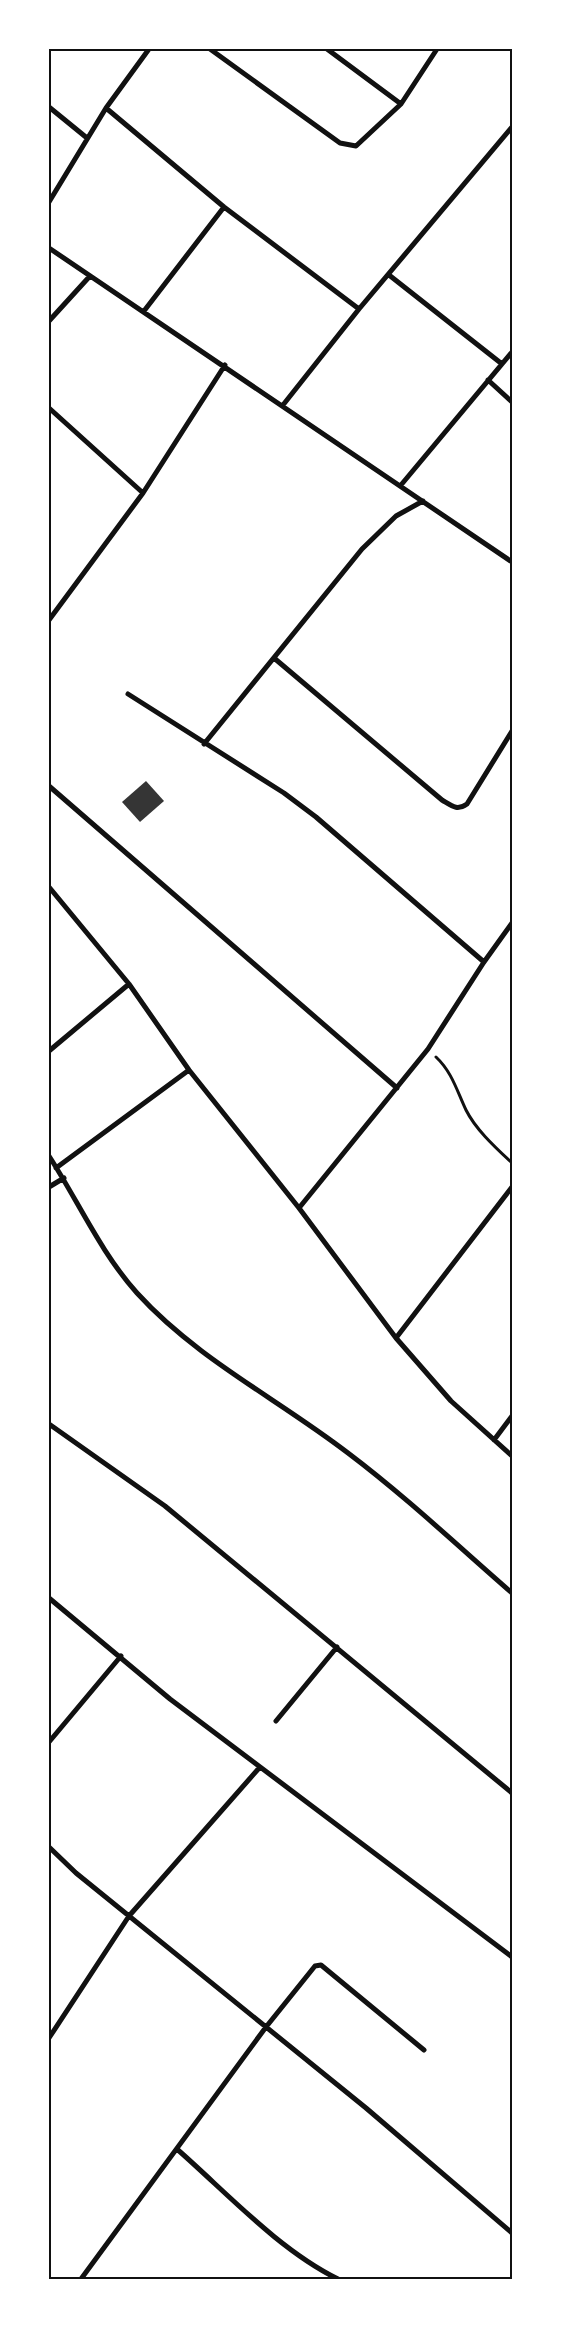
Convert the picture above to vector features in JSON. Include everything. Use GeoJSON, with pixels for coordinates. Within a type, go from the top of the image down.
{"type":"FeatureCollection","features":[{"type":"Feature","properties":{"kind":"street"},"geometry":{"type":"LineString","coordinates":[[49,202],[106,108],[149,49]]}},
{"type":"Feature","properties":{"kind":"street"},"geometry":{"type":"LineString","coordinates":[[210,49],[340,143],[348,146],[356,146],[401,104],[437,49]]}},
{"type":"Feature","properties":{"kind":"street"},"geometry":{"type":"LineString","coordinates":[[327,49],[401,104]]}},
{"type":"Feature","properties":{"kind":"street"},"geometry":{"type":"LineString","coordinates":[[49,107],[87,138]]}},
{"type":"Feature","properties":{"kind":"street"},"geometry":{"type":"LineString","coordinates":[[106,108],[224,207],[359,309]]}},
{"type":"Feature","properties":{"kind":"street"},"geometry":{"type":"LineString","coordinates":[[283,405],[359,309],[512,127]]}},
{"type":"Feature","properties":{"kind":"street"},"geometry":{"type":"LineString","coordinates":[[144,311],[224,207]]}},
{"type":"Feature","properties":{"kind":"street"},"geometry":{"type":"LineString","coordinates":[[49,248],[512,562]]}},
{"type":"Feature","properties":{"kind":"street"},"geometry":{"type":"LineString","coordinates":[[389,275],[502,364]]}},
{"type":"Feature","properties":{"kind":"street"},"geometry":{"type":"LineString","coordinates":[[49,321],[90,276]]}},
{"type":"Feature","properties":{"kind":"street"},"geometry":{"type":"LineString","coordinates":[[401,485],[512,352]]}},
{"type":"Feature","properties":{"kind":"street"},"geometry":{"type":"LineString","coordinates":[[49,620],[143,493],[225,366]]}},
{"type":"Feature","properties":{"kind":"street"},"geometry":{"type":"LineString","coordinates":[[488,380],[512,402]]}},
{"type":"Feature","properties":{"kind":"street"},"geometry":{"type":"LineString","coordinates":[[49,408],[143,493]]}},
{"type":"Feature","properties":{"kind":"street"},"geometry":{"type":"LineString","coordinates":[[204,744],[378,532],[396,516],[423,500]]}},
{"type":"Feature","properties":{"kind":"street"},"geometry":{"type":"LineString","coordinates":[[274,658],[442,800],[456,808],[467,804],[512,731]]}},
{"type":"Feature","properties":{"kind":"street"},"geometry":{"type":"LineString","coordinates":[[128,694],[284,793],[316,817],[484,962]]}},
{"type":"Feature","properties":{"kind":"street"},"geometry":{"type":"LineString","coordinates":[[49,786],[397,1088]]}},
{"type":"Feature","properties":{"kind":"street"},"geometry":{"type":"LineString","coordinates":[[49,888],[129,984],[189,1070],[299,1208],[396,1338],[451,1401],[512,1456]]}},
{"type":"Feature","properties":{"kind":"street"},"geometry":{"type":"LineString","coordinates":[[299,1208],[428,1049],[484,962],[512,924]]}},
{"type":"Feature","properties":{"kind":"street"},"geometry":{"type":"LineString","coordinates":[[49,1051],[129,984]]}},
{"type":"Feature","properties":{"kind":"street"},"geometry":{"type":"LineString","coordinates":[[56,1168],[189,1070]]}},
{"type":"Feature","properties":{"kind":"street"},"geometry":{"type":"LineString","coordinates":[[49,1156],[64,1178],[103,1247],[136,1291],[167,1323],[212,1360],[348,1453],[512,1593]]}},
{"type":"Feature","properties":{"kind":"street"},"geometry":{"type":"LineString","coordinates":[[49,1187],[64,1178]]}},
{"type":"Feature","properties":{"kind":"street"},"geometry":{"type":"LineString","coordinates":[[396,1338],[512,1187]]}},
{"type":"Feature","properties":{"kind":"street"},"geometry":{"type":"LineString","coordinates":[[494,1440],[512,1416]]}},
{"type":"Feature","properties":{"kind":"street"},"geometry":{"type":"LineString","coordinates":[[49,1424],[124,1475],[165,1506],[512,1793]]}},
{"type":"Feature","properties":{"kind":"street"},"geometry":{"type":"LineString","coordinates":[[49,1598],[121,1656],[170,1699],[512,1957]]}},
{"type":"Feature","properties":{"kind":"street"},"geometry":{"type":"LineString","coordinates":[[276,1721],[337,1647]]}},
{"type":"Feature","properties":{"kind":"street"},"geometry":{"type":"LineString","coordinates":[[49,1742],[121,1656]]}},
{"type":"Feature","properties":{"kind":"street"},"geometry":{"type":"LineString","coordinates":[[49,2038],[129,1916],[260,1767]]}},
{"type":"Feature","properties":{"kind":"street"},"geometry":{"type":"LineString","coordinates":[[49,1848],[76,1873],[266,2026],[512,2233]]}},
{"type":"Feature","properties":{"kind":"street"},"geometry":{"type":"LineString","coordinates":[[81,2279],[178,2150],[266,2026],[318,1964],[424,2050]]}},
{"type":"Feature","properties":{"kind":"street"},"geometry":{"type":"LineString","coordinates":[[178,2150],[282,2241],[316,2266],[338,2279]]}},
{"type":"Feature","properties":{"kind":"path"},"geometry":{"type":"LineString","coordinates":[[428,1049],[452,1077],[467,1112],[480,1130],[512,1163]]}},
{"type":"Feature","properties":{"kind":"building"},"geometry":{"type":"Polygon","coordinates":[[[146,781],[164,801],[140,822],[122,802],[146,781]]]}}]}
